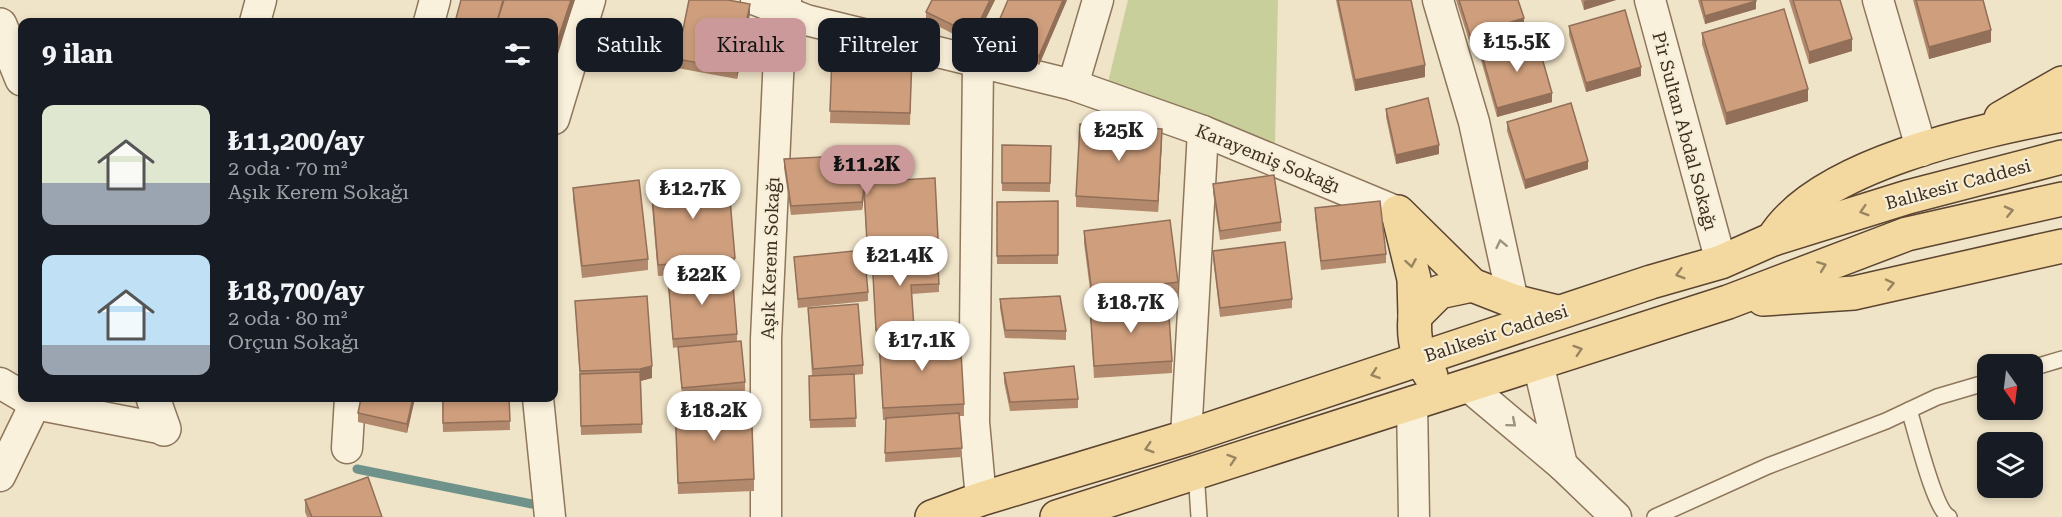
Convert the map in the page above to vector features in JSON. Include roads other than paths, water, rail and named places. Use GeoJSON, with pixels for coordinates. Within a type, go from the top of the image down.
{"type":"FeatureCollection","features":[{"type":"Feature","properties":{"kind":"main road"},"geometry":{"type":"LineString","coordinates":[[1977,132],[2062,83]]}},
{"type":"Feature","properties":{"kind":"main road"},"geometry":{"type":"LineString","coordinates":[[1773,239],[1783,221],[1818,193],[1860,172],[1977,132],[2062,115]]}},
{"type":"Feature","properties":{"kind":"main road","name":"Balıkesir Caddesi"},"geometry":{"type":"LineString","coordinates":[[932,517],[981,499],[1186,437],[1557,312],[1721,262],[1773,239],[1908,197],[2062,157]]}},
{"type":"Feature","properties":{"kind":"main road","name":"Balıkesir Caddesi"},"geometry":{"type":"LineString","coordinates":[[1057,517],[1728,302],[1907,234],[2062,199]]}},
{"type":"Feature","properties":{"kind":"main road"},"geometry":{"type":"LineString","coordinates":[[1398,212],[1472,285],[1513,301],[1557,312]]}},
{"type":"Feature","properties":{"kind":"main road"},"geometry":{"type":"LineString","coordinates":[[1398,212],[1414,279],[1413,335],[1419,359],[1432,379],[1468,386]]}},
{"type":"Feature","properties":{"kind":"main road"},"geometry":{"type":"LineString","coordinates":[[1728,302],[1854,293],[2062,246]]}},
{"type":"Feature","properties":{"kind":"main road"},"geometry":{"type":"LineString","coordinates":[[1414,316],[1439,292],[1472,285]]}},
{"type":"Feature","properties":{"kind":"street"},"geometry":{"type":"LineString","coordinates":[[256,18],[261,0]]}},
{"type":"Feature","properties":{"kind":"street"},"geometry":{"type":"LineString","coordinates":[[430,18],[435,0]]}},
{"type":"Feature","properties":{"kind":"street"},"geometry":{"type":"LineString","coordinates":[[558,106],[590,0]]}},
{"type":"Feature","properties":{"kind":"street"},"geometry":{"type":"LineString","coordinates":[[1073,85],[1098,0]]}},
{"type":"Feature","properties":{"kind":"street"},"geometry":{"type":"LineString","coordinates":[[1438,0],[1474,122],[1513,301]]}},
{"type":"Feature","properties":{"kind":"street","name":"Pir Sultan Abdal Sokağı"},"geometry":{"type":"LineString","coordinates":[[1650,0],[1721,262]]}},
{"type":"Feature","properties":{"kind":"street"},"geometry":{"type":"LineString","coordinates":[[1878,0],[1922,151]]}},
{"type":"Feature","properties":{"kind":"street","name":"Karayemiş Sokağı"},"geometry":{"type":"LineString","coordinates":[[774,4],[952,56]]}},
{"type":"Feature","properties":{"kind":"street","name":"Aşık Kerem Sokağı"},"geometry":{"type":"LineString","coordinates":[[766,517],[766,339],[774,4]]}},
{"type":"Feature","properties":{"kind":"street"},"geometry":{"type":"LineString","coordinates":[[978,72],[974,422],[981,499]]}},
{"type":"Feature","properties":{"kind":"street","name":"Karayemiş Sokağı"},"geometry":{"type":"LineString","coordinates":[[1014,72],[1073,85],[1203,131],[1398,212]]}},
{"type":"Feature","properties":{"kind":"street"},"geometry":{"type":"LineString","coordinates":[[1186,437],[1203,131]]}},
{"type":"Feature","properties":{"kind":"street"},"geometry":{"type":"LineString","coordinates":[[1538,363],[1562,465]]}},
{"type":"Feature","properties":{"kind":"street"},"geometry":{"type":"LineString","coordinates":[[0,383],[18,394]]}},
{"type":"Feature","properties":{"kind":"street"},"geometry":{"type":"LineString","coordinates":[[1468,386],[1562,465],[1607,514]]}},
{"type":"Feature","properties":{"kind":"street"},"geometry":{"type":"LineString","coordinates":[[0,476],[26,402]]}},
{"type":"Feature","properties":{"kind":"street"},"geometry":{"type":"LineString","coordinates":[[41,402],[164,429]]}},
{"type":"Feature","properties":{"kind":"street"},"geometry":{"type":"LineString","coordinates":[[154,402],[164,429]]}},
{"type":"Feature","properties":{"kind":"street"},"geometry":{"type":"LineString","coordinates":[[347,448],[350,402]]}},
{"type":"Feature","properties":{"kind":"street"},"geometry":{"type":"LineString","coordinates":[[538,402],[550,517]]}},
{"type":"Feature","properties":{"kind":"street"},"geometry":{"type":"LineString","coordinates":[[1412,402],[1414,517]]}},
{"type":"Feature","properties":{"kind":"lane"},"geometry":{"type":"LineString","coordinates":[[2043,365],[2062,359]]}},
{"type":"Feature","properties":{"kind":"lane"},"geometry":{"type":"LineString","coordinates":[[1655,517],[1768,466],[1910,410],[1937,397],[1977,385]]}},
{"type":"Feature","properties":{"kind":"lane"},"geometry":{"type":"LineString","coordinates":[[1910,410],[1933,490],[1944,514],[1949,517]]}},
{"type":"Feature","properties":{"kind":"lane"},"geometry":{"type":"LineString","coordinates":[[1196,471],[1199,517]]}},
{"type":"Feature","properties":{"kind":"waterway"},"geometry":{"type":"LineString","coordinates":[[357,469],[532,504]]}}]}
